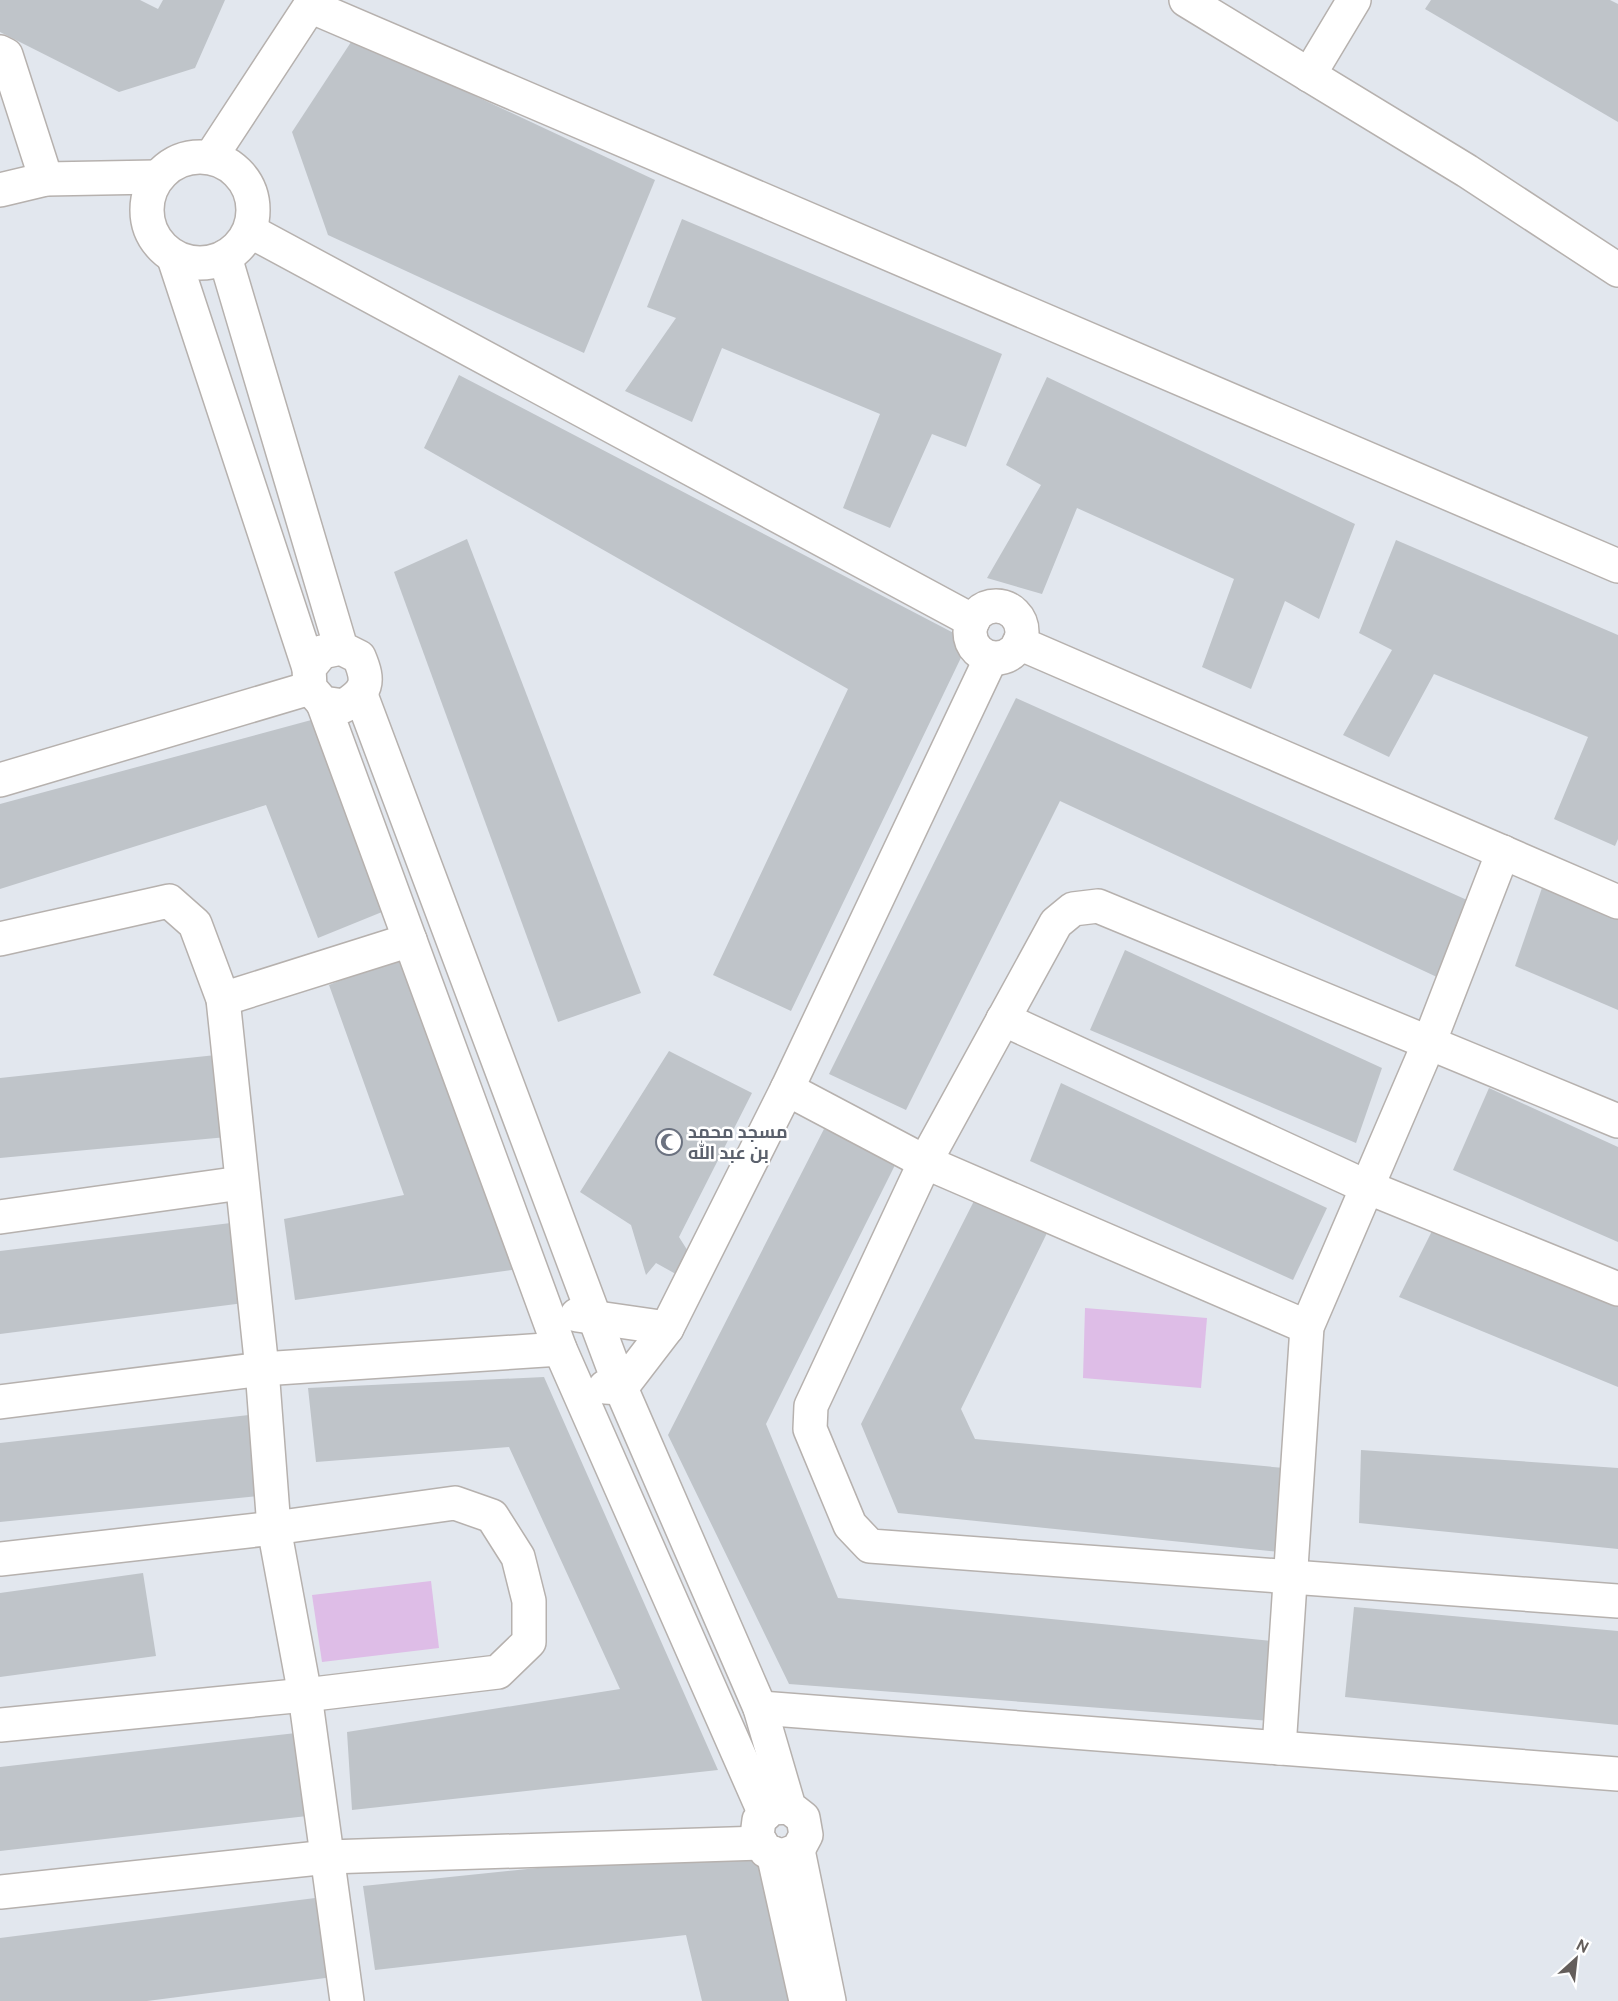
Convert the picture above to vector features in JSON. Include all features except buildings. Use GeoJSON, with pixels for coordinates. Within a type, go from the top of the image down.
{"type":"FeatureCollection","features":[{"type":"Feature","properties":{"kind":"street"},"geometry":{"type":"LineString","coordinates":[[1186,0],[1467,171],[1618,270]]}},
{"type":"Feature","properties":{"kind":"street"},"geometry":{"type":"LineString","coordinates":[[1309,75],[1354,0]]}},
{"type":"Feature","properties":{"kind":"street"},"geometry":{"type":"LineString","coordinates":[[212,157],[303,3],[1618,566]]}},
{"type":"Feature","properties":{"kind":"street"},"geometry":{"type":"LineString","coordinates":[[0,52],[6,55],[46,179]]}},
{"type":"Feature","properties":{"kind":"street"},"geometry":{"type":"LineString","coordinates":[[174,258],[205,264],[225,257],[233,254],[250,231],[253,198],[238,171],[212,157],[181,159],[156,177],[145,207],[153,236],[174,258],[314,687],[410,940],[546,1314],[777,1833],[829,2001]]}},
{"type":"Feature","properties":{"kind":"street"},"geometry":{"type":"LineString","coordinates":[[0,190],[46,179],[156,177]]}},
{"type":"Feature","properties":{"kind":"street"},"geometry":{"type":"LineString","coordinates":[[250,231],[972,621]]}},
{"type":"Feature","properties":{"kind":"street"},"geometry":{"type":"LineString","coordinates":[[225,257],[341,648]]}},
{"type":"Feature","properties":{"kind":"street"},"geometry":{"type":"LineString","coordinates":[[989,607],[1001,607],[1012,612],[1019,621],[1022,632],[1019,643],[1012,652],[1002,658],[990,658],[980,653],[972,644],[969,633],[972,621],[979,612],[989,607]]}},
{"type":"Feature","properties":{"kind":"street"},"geometry":{"type":"LineString","coordinates":[[1019,643],[1618,902]]}},
{"type":"Feature","properties":{"kind":"street"},"geometry":{"type":"LineString","coordinates":[[314,687],[321,652],[341,648],[359,657],[367,676],[361,695],[621,1388],[760,1708],[777,1833],[806,2001]]}},
{"type":"Feature","properties":{"kind":"street"},"geometry":{"type":"LineString","coordinates":[[621,1388],[667,1328],[787,1089],[990,658]]}},
{"type":"Feature","properties":{"kind":"street"},"geometry":{"type":"LineString","coordinates":[[0,780],[314,687],[344,706],[361,695]]}},
{"type":"Feature","properties":{"kind":"street"},"geometry":{"type":"LineString","coordinates":[[1279,1748],[1307,1327],[1429,1043],[1503,852]]}},
{"type":"Feature","properties":{"kind":"street"},"geometry":{"type":"LineString","coordinates":[[0,939],[169,901],[195,924],[223,999],[262,1369],[274,1528],[305,1695],[347,2001]]}},
{"type":"Feature","properties":{"kind":"street"},"geometry":{"type":"LineString","coordinates":[[1618,1121],[1098,906],[1073,909],[1056,923],[925,1162],[811,1406],[810,1429],[850,1525],[870,1546],[1618,1601]]}},
{"type":"Feature","properties":{"kind":"street"},"geometry":{"type":"LineString","coordinates":[[223,999],[410,940]]}},
{"type":"Feature","properties":{"kind":"street"},"geometry":{"type":"LineString","coordinates":[[1003,1019],[1367,1186],[1618,1289]]}},
{"type":"Feature","properties":{"kind":"street"},"geometry":{"type":"LineString","coordinates":[[787,1089],[925,1162],[1307,1327]]}},
{"type":"Feature","properties":{"kind":"street"},"geometry":{"type":"LineString","coordinates":[[0,1217],[241,1183]]}},
{"type":"Feature","properties":{"kind":"street"},"geometry":{"type":"LineString","coordinates":[[546,1314],[595,1315],[667,1328]]}},
{"type":"Feature","properties":{"kind":"street"},"geometry":{"type":"LineString","coordinates":[[0,1402],[262,1369],[560,1349]]}},
{"type":"Feature","properties":{"kind":"street"},"geometry":{"type":"LineString","coordinates":[[576,1384],[621,1388]]}},
{"type":"Feature","properties":{"kind":"street"},"geometry":{"type":"LineString","coordinates":[[0,1559],[274,1528],[455,1503],[492,1516],[518,1557],[530,1601],[529,1642],[498,1672],[305,1695],[0,1725]]}},
{"type":"Feature","properties":{"kind":"street"},"geometry":{"type":"LineString","coordinates":[[760,1708],[1618,1774]]}},
{"type":"Feature","properties":{"kind":"street"},"geometry":{"type":"LineString","coordinates":[[0,1892],[328,1857],[777,1833]]}},
{"type":"Feature","properties":{"kind":"shaded area"},"geometry":{"type":"Polygon","coordinates":[[[1085,1308],[1207,1318],[1201,1388],[1083,1378],[1085,1308]]]}},
{"type":"Feature","properties":{"kind":"shaded area"},"geometry":{"type":"Polygon","coordinates":[[[431,1581],[439,1648],[322,1662],[312,1595],[431,1581]]]}},
{"type":"Feature","properties":{"kind":"place","name":"مسجد محمد بن عبد الله"},"geometry":{"type":"Point","coordinates":[669,1142]}}]}
